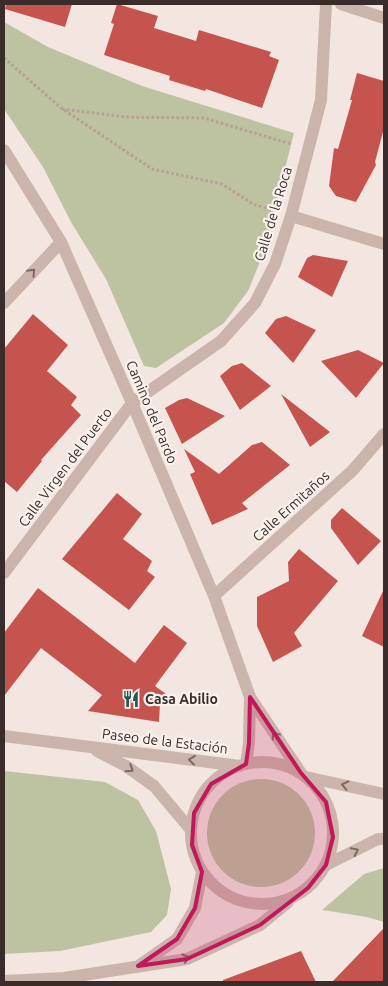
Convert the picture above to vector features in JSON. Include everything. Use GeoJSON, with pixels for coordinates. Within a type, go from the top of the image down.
{"type":"FeatureCollection","features":[{"type":"Feature","properties":{"kind":"street","name":"Calle de la Roca"},"geometry":{"type":"LineString","coordinates":[[132,403],[221,341],[255,303],[275,264],[291,216],[322,100],[326,4]]}},
{"type":"Feature","properties":{"kind":"street"},"geometry":{"type":"LineString","coordinates":[[341,4],[384,18]]}},
{"type":"Feature","properties":{"kind":"street","name":"Camino del Pardo"},"geometry":{"type":"LineString","coordinates":[[4,150],[61,242],[214,596],[250,697],[303,775]]}},
{"type":"Feature","properties":{"kind":"street"},"geometry":{"type":"LineString","coordinates":[[291,216],[384,244]]}},
{"type":"Feature","properties":{"kind":"street"},"geometry":{"type":"LineString","coordinates":[[4,303],[61,242]]}},
{"type":"Feature","properties":{"kind":"street","name":"Calle Virgen del Puerto"},"geometry":{"type":"LineString","coordinates":[[4,573],[132,403]]}},
{"type":"Feature","properties":{"kind":"street","name":"Calle Ermitaños"},"geometry":{"type":"LineString","coordinates":[[214,596],[353,470],[384,434]]}},
{"type":"Feature","properties":{"kind":"street","name":"Camino del Pardo"},"geometry":{"type":"LineString","coordinates":[[243,765],[249,743],[250,697]]}},
{"type":"Feature","properties":{"kind":"street","name":"Paseo de la Estación"},"geometry":{"type":"LineString","coordinates":[[4,736],[243,765]]}},
{"type":"Feature","properties":{"kind":"street","name":"Paseo de la Estación"},"geometry":{"type":"LineString","coordinates":[[87,746],[126,766],[154,786],[192,830]]}},
{"type":"Feature","properties":{"kind":"street"},"geometry":{"type":"LineString","coordinates":[[292,899],[272,904],[252,904],[233,899],[216,888],[202,872],[192,845],[192,830],[194,813],[201,798],[211,784],[225,773],[243,765],[264,762],[283,765],[303,775],[384,794]]}},
{"type":"Feature","properties":{"kind":"street"},"geometry":{"type":"LineString","coordinates":[[4,981],[64,978],[188,959],[260,925],[308,888],[326,865],[333,837],[332,819],[326,802],[303,775]]}},
{"type":"Feature","properties":{"kind":"street"},"geometry":{"type":"LineString","coordinates":[[326,865],[378,839],[384,839]]}},
{"type":"Feature","properties":{"kind":"street"},"geometry":{"type":"LineString","coordinates":[[138,966],[177,939],[195,908],[202,872]]}},
{"type":"Feature","properties":{"kind":"path"},"geometry":{"type":"LineString","coordinates":[[4,58],[61,108],[152,169],[222,184],[253,204],[291,216]]}},
{"type":"Feature","properties":{"kind":"path"},"geometry":{"type":"LineString","coordinates":[[61,108],[125,117],[204,118],[309,149]]}},
{"type":"Feature","properties":{"kind":"highlighted area"},"geometry":{"type":"Polygon","coordinates":[[[250,697],[301,773],[326,802],[333,837],[326,865],[308,888],[260,925],[187,959],[138,966],[177,939],[195,908],[202,872],[192,845],[194,813],[211,784],[246,764],[249,743],[250,697]]]}},
{"type":"Feature","properties":{"kind":"green space"},"geometry":{"type":"Polygon","coordinates":[[[4,22],[48,47],[142,86],[294,133],[264,252],[248,291],[224,323],[156,368],[144,366],[106,279],[71,222],[43,167],[4,109],[4,22]]]}},
{"type":"Feature","properties":{"kind":"green space"},"geometry":{"type":"Polygon","coordinates":[[[4,771],[105,782],[138,800],[156,831],[171,889],[167,915],[151,932],[60,951],[4,954],[4,771]]]}},
{"type":"Feature","properties":{"kind":"green space"},"geometry":{"type":"Polygon","coordinates":[[[261,779],[271,780],[291,788],[299,795],[306,803],[314,823],[314,843],[306,863],[299,871],[291,878],[271,886],[261,887],[251,886],[231,878],[223,871],[216,863],[208,843],[207,833],[208,823],[216,803],[223,795],[231,788],[251,780],[261,779]]]}},
{"type":"Feature","properties":{"kind":"green space"},"geometry":{"type":"Polygon","coordinates":[[[384,868],[384,922],[367,917],[322,910],[364,874],[384,868]]]}},
{"type":"Feature","properties":{"kind":"building"},"geometry":{"type":"Polygon","coordinates":[[[6,4],[72,4],[65,27],[5,9],[6,4]]]}},
{"type":"Feature","properties":{"kind":"building"},"geometry":{"type":"Polygon","coordinates":[[[117,4],[158,16],[154,28],[196,41],[199,30],[271,52],[269,56],[279,60],[262,108],[206,89],[205,91],[169,80],[170,76],[104,55],[114,24],[111,23],[117,4]]]}},
{"type":"Feature","properties":{"kind":"building"},"geometry":{"type":"Polygon","coordinates":[[[357,73],[384,81],[384,128],[375,162],[376,165],[356,202],[336,196],[329,186],[334,148],[338,149],[352,100],[350,100],[357,73]]]}},
{"type":"Feature","properties":{"kind":"building"},"geometry":{"type":"Polygon","coordinates":[[[313,255],[348,261],[332,297],[298,277],[307,258],[313,255]]]}},
{"type":"Feature","properties":{"kind":"building"},"geometry":{"type":"Polygon","coordinates":[[[33,314],[68,345],[47,371],[77,397],[71,405],[81,415],[41,460],[17,492],[4,481],[4,349],[33,314]]]}},
{"type":"Feature","properties":{"kind":"building"},"geometry":{"type":"Polygon","coordinates":[[[286,316],[316,330],[293,363],[265,333],[276,319],[286,316]]]}},
{"type":"Feature","properties":{"kind":"building"},"geometry":{"type":"Polygon","coordinates":[[[358,350],[384,363],[356,398],[321,361],[358,350]]]}},
{"type":"Feature","properties":{"kind":"building"},"geometry":{"type":"Polygon","coordinates":[[[242,363],[271,386],[240,410],[220,376],[232,366],[242,363]]]}},
{"type":"Feature","properties":{"kind":"building"},"geometry":{"type":"Polygon","coordinates":[[[281,394],[330,432],[310,447],[281,394]]]}},
{"type":"Feature","properties":{"kind":"building"},"geometry":{"type":"Polygon","coordinates":[[[187,398],[225,416],[182,444],[165,408],[187,398]]]}},
{"type":"Feature","properties":{"kind":"building"},"geometry":{"type":"Polygon","coordinates":[[[262,442],[290,465],[242,503],[248,509],[212,525],[190,474],[195,472],[184,449],[219,474],[252,445],[262,442]]]}},
{"type":"Feature","properties":{"kind":"building"},"geometry":{"type":"Polygon","coordinates":[[[117,493],[142,514],[123,539],[152,561],[147,571],[155,577],[129,610],[62,559],[117,493]]]}},
{"type":"Feature","properties":{"kind":"building"},"geometry":{"type":"Polygon","coordinates":[[[342,508],[381,541],[358,565],[331,528],[331,520],[342,508]]]}},
{"type":"Feature","properties":{"kind":"building"},"geometry":{"type":"Polygon","coordinates":[[[299,549],[338,581],[294,633],[302,646],[273,662],[257,626],[257,597],[289,581],[288,562],[299,549]]]}},
{"type":"Feature","properties":{"kind":"building"},"geometry":{"type":"Polygon","coordinates":[[[38,588],[135,663],[164,625],[187,643],[155,686],[166,694],[160,704],[159,722],[88,711],[102,695],[41,648],[4,696],[4,633],[38,588]]]}},
{"type":"Feature","properties":{"kind":"building"},"geometry":{"type":"Polygon","coordinates":[[[384,589],[384,647],[362,636],[384,589]]]}},
{"type":"Feature","properties":{"kind":"building"},"geometry":{"type":"Polygon","coordinates":[[[384,928],[384,982],[332,982],[384,928]]]}},
{"type":"Feature","properties":{"kind":"building"},"geometry":{"type":"Polygon","coordinates":[[[301,951],[316,982],[223,982],[223,980],[301,951]]]}},
{"type":"Feature","properties":{"kind":"place","name":"Casa Abilio"},"geometry":{"type":"Point","coordinates":[131,699]}}]}
